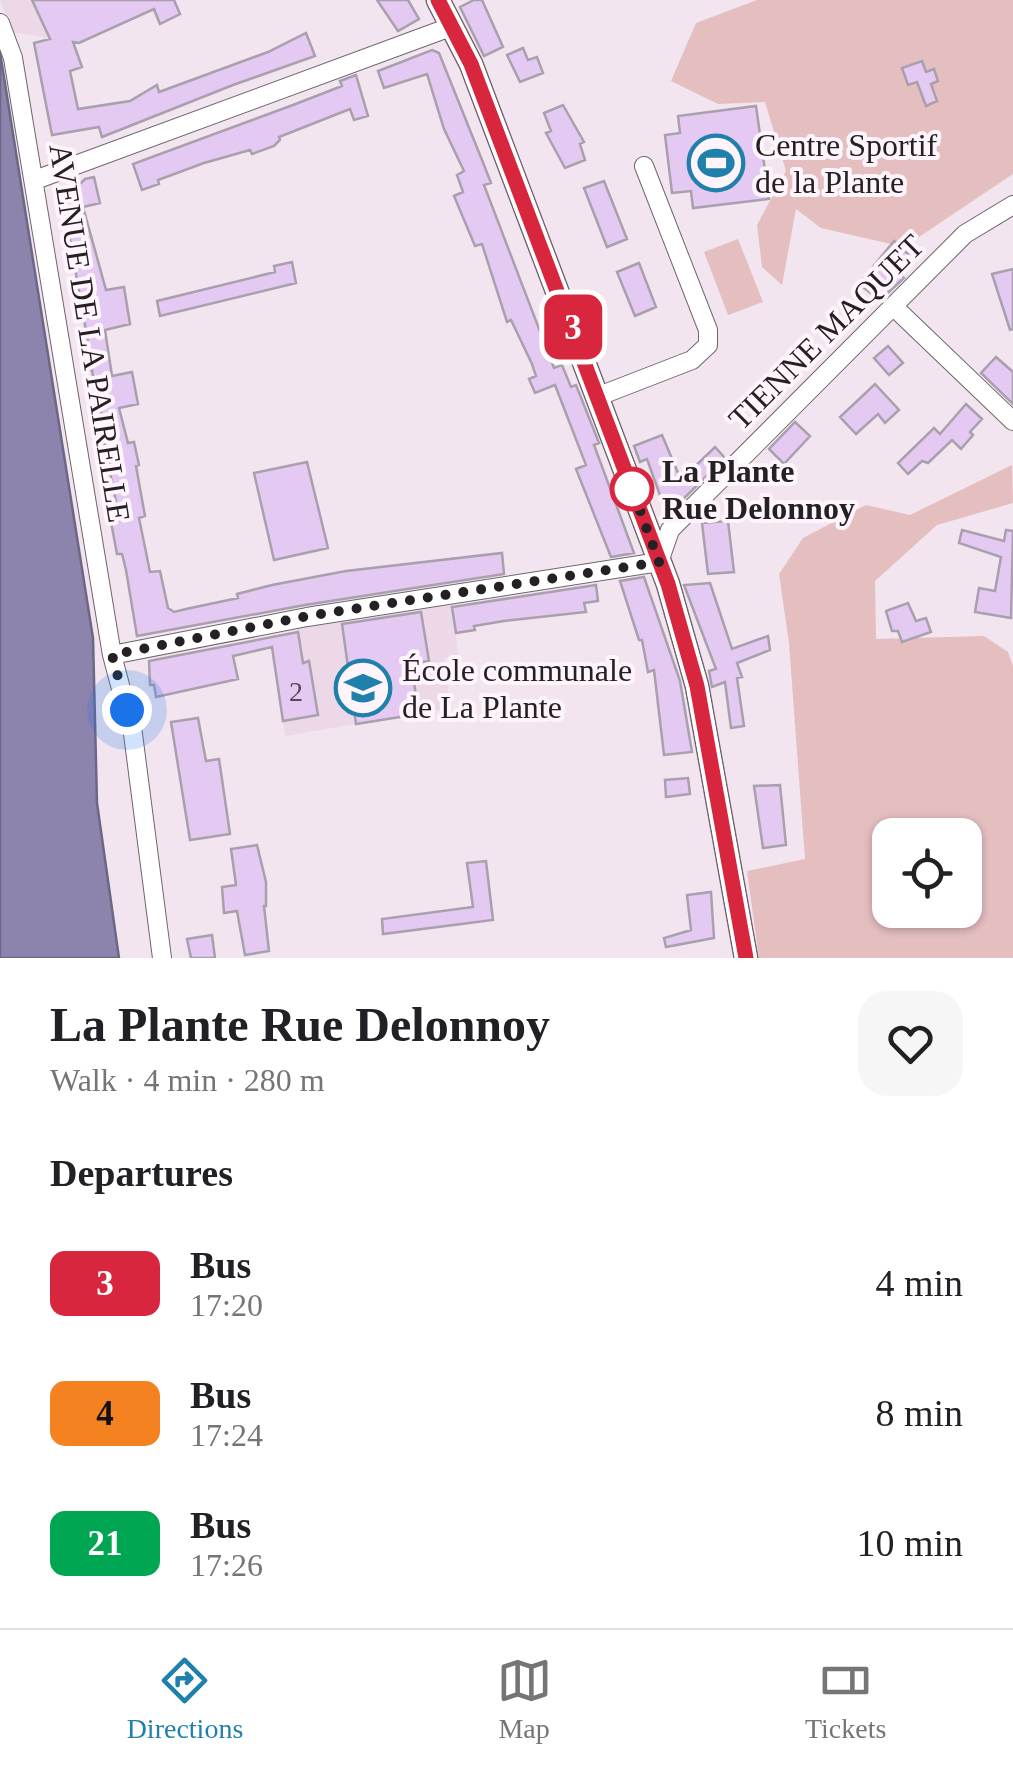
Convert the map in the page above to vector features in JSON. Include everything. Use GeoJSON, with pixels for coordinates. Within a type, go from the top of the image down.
{"type":"FeatureCollection","features":[{"type":"Feature","properties":{"kind":"main road"},"geometry":{"type":"LineString","coordinates":[[438,0],[471,64],[659,562],[697,686],[746,958]]}},
{"type":"Feature","properties":{"kind":"street","name":"AVENUE DE LA PAIRELLE"},"geometry":{"type":"LineString","coordinates":[[0,23],[14,58],[112,655],[133,734],[162,958]]}},
{"type":"Feature","properties":{"kind":"street"},"geometry":{"type":"LineString","coordinates":[[35,180],[453,26]]}},
{"type":"Feature","properties":{"kind":"street"},"geometry":{"type":"LineString","coordinates":[[599,396],[692,360],[708,345],[708,330],[644,166]]}},
{"type":"Feature","properties":{"kind":"street","name":"TIENNE MAQUET"},"geometry":{"type":"LineString","coordinates":[[659,562],[670,530],[966,234],[1013,204]]}},
{"type":"Feature","properties":{"kind":"street"},"geometry":{"type":"LineString","coordinates":[[895,308],[1013,422]]}},
{"type":"Feature","properties":{"kind":"street"},"geometry":{"type":"LineString","coordinates":[[112,655],[308,616],[659,562]]}},
{"type":"Feature","properties":{"kind":"shaded area"},"geometry":{"type":"Polygon","coordinates":[[[0,0],[174,0],[182,16],[159,24],[151,11],[79,44],[13,32],[0,0]]]}},
{"type":"Feature","properties":{"kind":"shaded area"},"geometry":{"type":"Polygon","coordinates":[[[757,0],[1013,0],[1013,174],[904,247],[821,228],[796,209],[782,285],[762,267],[757,225],[786,171],[765,102],[718,104],[671,81],[696,23],[757,0]]]}},
{"type":"Feature","properties":{"kind":"shaded area"},"geometry":{"type":"Polygon","coordinates":[[[0,52],[93,638],[97,803],[119,958],[0,958],[0,52]]]}},
{"type":"Feature","properties":{"kind":"shaded area"},"geometry":{"type":"Polygon","coordinates":[[[738,239],[763,302],[728,315],[704,252],[738,239]]]}},
{"type":"Feature","properties":{"kind":"shaded area"},"geometry":{"type":"Polygon","coordinates":[[[1012,465],[1013,503],[937,525],[875,581],[876,639],[984,636],[1008,652],[1013,666],[1013,958],[759,958],[747,871],[805,859],[789,643],[779,574],[803,538],[866,505],[910,515],[1012,465]]]}},
{"type":"Feature","properties":{"kind":"shaded area","name":"École communale de La Plante"},"geometry":{"type":"Polygon","coordinates":[[[452,605],[458,655],[445,658],[450,708],[285,736],[283,721],[299,643],[297,629],[452,605]]]}},
{"type":"Feature","properties":{"kind":"building"},"geometry":{"type":"Polygon","coordinates":[[[32,0],[174,0],[180,14],[160,24],[154,9],[79,43],[73,42],[82,67],[70,71],[78,109],[130,101],[157,85],[159,92],[268,52],[306,33],[315,56],[102,137],[99,127],[52,135],[34,43],[50,39],[32,0]]]}},
{"type":"Feature","properties":{"kind":"building"},"geometry":{"type":"Polygon","coordinates":[[[377,0],[408,0],[419,19],[398,31],[377,0]]]}},
{"type":"Feature","properties":{"kind":"building"},"geometry":{"type":"Polygon","coordinates":[[[482,0],[503,47],[484,56],[460,7],[482,0]]]}},
{"type":"Feature","properties":{"kind":"building"},"geometry":{"type":"Polygon","coordinates":[[[523,48],[528,60],[537,57],[543,73],[520,82],[507,55],[523,48]]]}},
{"type":"Feature","properties":{"kind":"building"},"geometry":{"type":"Polygon","coordinates":[[[432,50],[439,53],[491,183],[484,185],[554,368],[562,365],[571,387],[576,385],[634,553],[611,557],[576,469],[586,465],[555,385],[535,393],[529,379],[536,376],[532,364],[511,320],[507,322],[482,244],[475,246],[454,196],[463,192],[457,175],[464,171],[444,129],[427,74],[384,88],[378,71],[432,50]]]}},
{"type":"Feature","properties":{"kind":"building"},"geometry":{"type":"Polygon","coordinates":[[[922,61],[926,72],[934,69],[938,81],[931,84],[937,101],[926,106],[917,82],[908,85],[902,68],[922,61]]]}},
{"type":"Feature","properties":{"kind":"building"},"geometry":{"type":"Polygon","coordinates":[[[356,75],[368,116],[354,120],[350,109],[279,137],[274,146],[204,163],[142,190],[133,164],[342,86],[340,81],[356,75]]]}},
{"type":"Feature","properties":{"kind":"building"},"geometry":{"type":"Polygon","coordinates":[[[563,105],[584,142],[580,144],[585,160],[565,168],[546,133],[551,131],[544,113],[563,105]]]}},
{"type":"Feature","properties":{"kind":"building","name":"Centre Sportif de la Plante"},"geometry":{"type":"Polygon","coordinates":[[[756,106],[769,199],[693,208],[691,191],[672,193],[665,135],[680,133],[678,116],[756,106]]]}},
{"type":"Feature","properties":{"kind":"building"},"geometry":{"type":"Polygon","coordinates":[[[94,177],[100,203],[83,207],[106,290],[124,287],[130,324],[105,330],[112,376],[132,372],[138,404],[119,408],[128,443],[134,442],[139,465],[136,466],[145,516],[139,518],[150,572],[160,571],[168,608],[174,612],[238,598],[237,594],[272,585],[346,571],[502,553],[504,574],[137,636],[126,570],[122,554],[117,554],[111,522],[112,502],[116,502],[101,428],[117,425],[99,411],[92,370],[86,371],[82,343],[88,342],[62,194],[94,177]]]}},
{"type":"Feature","properties":{"kind":"building"},"geometry":{"type":"Polygon","coordinates":[[[604,181],[627,239],[607,247],[584,188],[604,181]]]}},
{"type":"Feature","properties":{"kind":"building"},"geometry":{"type":"Polygon","coordinates":[[[894,241],[908,254],[893,269],[904,278],[880,300],[859,284],[894,241]]]}},
{"type":"Feature","properties":{"kind":"building"},"geometry":{"type":"Polygon","coordinates":[[[292,262],[296,283],[160,316],[157,301],[275,272],[274,266],[292,262]]]}},
{"type":"Feature","properties":{"kind":"building"},"geometry":{"type":"Polygon","coordinates":[[[639,263],[656,307],[635,316],[617,272],[639,263]]]}},
{"type":"Feature","properties":{"kind":"building"},"geometry":{"type":"Polygon","coordinates":[[[1013,269],[1013,329],[1010,330],[992,274],[1013,269]]]}},
{"type":"Feature","properties":{"kind":"building"},"geometry":{"type":"Polygon","coordinates":[[[888,346],[903,363],[889,375],[874,358],[888,346]]]}},
{"type":"Feature","properties":{"kind":"building"},"geometry":{"type":"Polygon","coordinates":[[[996,357],[1013,372],[1013,404],[981,373],[996,357]]]}},
{"type":"Feature","properties":{"kind":"building"},"geometry":{"type":"Polygon","coordinates":[[[875,384],[899,410],[885,423],[878,414],[856,434],[840,417],[875,384]]]}},
{"type":"Feature","properties":{"kind":"building"},"geometry":{"type":"Polygon","coordinates":[[[966,404],[982,419],[970,432],[973,435],[961,449],[952,440],[928,463],[922,461],[908,474],[898,463],[934,428],[940,434],[966,404]]]}},
{"type":"Feature","properties":{"kind":"building"},"geometry":{"type":"Polygon","coordinates":[[[795,422],[810,436],[784,464],[769,449],[795,422]]]}},
{"type":"Feature","properties":{"kind":"building"},"geometry":{"type":"Polygon","coordinates":[[[662,435],[681,480],[715,447],[725,458],[667,515],[647,459],[640,462],[634,446],[662,435]]]}},
{"type":"Feature","properties":{"kind":"building"},"geometry":{"type":"Polygon","coordinates":[[[307,462],[328,548],[274,560],[254,473],[307,462]]]}},
{"type":"Feature","properties":{"kind":"building"},"geometry":{"type":"Polygon","coordinates":[[[728,521],[734,572],[708,574],[702,523],[728,521]]]}},
{"type":"Feature","properties":{"kind":"building"},"geometry":{"type":"Polygon","coordinates":[[[962,530],[1004,541],[1006,530],[1013,531],[1011,618],[975,612],[979,588],[995,591],[1001,557],[959,543],[962,530]]]}},
{"type":"Feature","properties":{"kind":"building"},"geometry":{"type":"Polygon","coordinates":[[[644,577],[680,681],[692,752],[664,755],[654,670],[648,672],[642,640],[620,581],[644,577]]]}},
{"type":"Feature","properties":{"kind":"building"},"geometry":{"type":"Polygon","coordinates":[[[710,583],[732,649],[768,636],[770,650],[737,663],[742,677],[737,678],[744,726],[731,728],[725,682],[712,687],[709,671],[716,669],[684,585],[710,583]]]}},
{"type":"Feature","properties":{"kind":"building"},"geometry":{"type":"Polygon","coordinates":[[[596,585],[598,601],[584,603],[586,612],[504,621],[456,633],[452,607],[596,585]]]}},
{"type":"Feature","properties":{"kind":"building"},"geometry":{"type":"Polygon","coordinates":[[[908,603],[916,621],[926,618],[931,632],[902,642],[898,631],[892,631],[886,611],[908,603]]]}},
{"type":"Feature","properties":{"kind":"building"},"geometry":{"type":"Polygon","coordinates":[[[421,612],[429,661],[411,664],[419,714],[356,724],[342,624],[421,612]]]}},
{"type":"Feature","properties":{"kind":"building"},"geometry":{"type":"Polygon","coordinates":[[[298,632],[303,663],[309,661],[318,715],[283,721],[272,647],[233,656],[238,679],[156,697],[154,685],[150,685],[149,661],[298,632]]]}},
{"type":"Feature","properties":{"kind":"building"},"geometry":{"type":"Polygon","coordinates":[[[198,718],[206,761],[219,759],[230,834],[190,840],[171,722],[198,718]]]}},
{"type":"Feature","properties":{"kind":"building"},"geometry":{"type":"Polygon","coordinates":[[[688,778],[690,794],[666,797],[665,780],[688,778]]]}},
{"type":"Feature","properties":{"kind":"building"},"geometry":{"type":"Polygon","coordinates":[[[780,785],[786,845],[763,848],[754,786],[780,785]]]}},
{"type":"Feature","properties":{"kind":"building"},"geometry":{"type":"Polygon","coordinates":[[[257,845],[266,882],[264,906],[269,951],[245,955],[237,911],[224,913],[222,887],[236,885],[231,849],[257,845]]]}},
{"type":"Feature","properties":{"kind":"building"},"geometry":{"type":"Polygon","coordinates":[[[486,861],[493,920],[383,934],[382,919],[473,907],[467,863],[486,861]]]}},
{"type":"Feature","properties":{"kind":"building"},"geometry":{"type":"Polygon","coordinates":[[[711,892],[714,938],[666,947],[664,938],[691,930],[687,895],[711,892]]]}},
{"type":"Feature","properties":{"kind":"building"},"geometry":{"type":"Polygon","coordinates":[[[212,935],[215,958],[191,958],[187,939],[212,935]]]}},
{"type":"Feature","properties":{"kind":"bus line","name":"3"},"geometry":{"type":"LineString","coordinates":[[438,0],[471,64],[668,584],[697,686],[746,958]]}},
{"type":"Feature","properties":{"kind":"place","name":"Centre Sportif de la Plante"},"geometry":{"type":"Point","coordinates":[716,163]}},
{"type":"Feature","properties":{"kind":"place","name":"La Plante Rue Delonnoy"},"geometry":{"type":"Point","coordinates":[632,489]}},
{"type":"Feature","properties":{"kind":"place","name":"École communale de La Plante"},"geometry":{"type":"Point","coordinates":[363,688]}},
{"type":"Feature","properties":{"kind":"route"},"geometry":{"type":"LineString","coordinates":[[127,710],[112,655],[308,616],[659,562],[632,489]]}}]}
